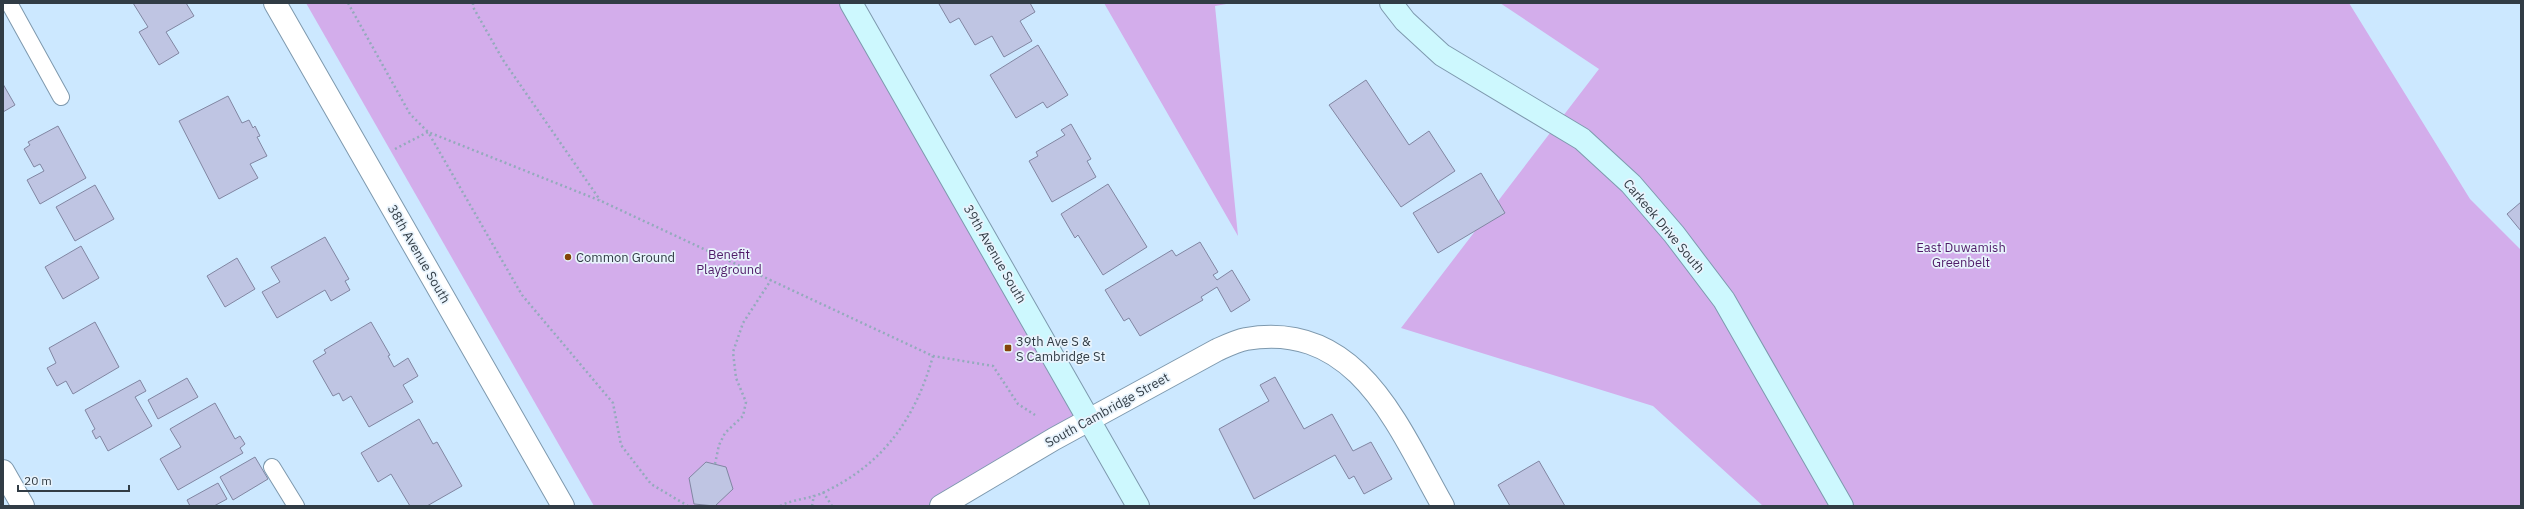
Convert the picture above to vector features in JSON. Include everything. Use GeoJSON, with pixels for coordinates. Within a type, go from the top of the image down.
{"type":"FeatureCollection","features":[{"type":"Feature","properties":{"kind":"main road","name":"39th Avenue South"},"geometry":{"type":"LineString","coordinates":[[851,3],[1138,506]]}},
{"type":"Feature","properties":{"kind":"main road","name":"Carkeek Drive South"},"geometry":{"type":"LineString","coordinates":[[1391,3],[1405,21],[1442,55],[1582,139],[1631,184],[1674,234],[1724,300],[1842,506]]}},
{"type":"Feature","properties":{"kind":"street","name":"38th Avenue South"},"geometry":{"type":"LineString","coordinates":[[275,3],[563,506]]}},
{"type":"Feature","properties":{"kind":"street","name":"South Cambridge Street"},"geometry":{"type":"LineString","coordinates":[[941,506],[1089,419],[1217,350],[1245,340],[1282,337],[1310,343],[1339,356],[1362,378],[1386,406],[1443,506]]}},
{"type":"Feature","properties":{"kind":"street"},"geometry":{"type":"LineString","coordinates":[[3,471],[23,506]]}},
{"type":"Feature","properties":{"kind":"lane"},"geometry":{"type":"LineString","coordinates":[[9,3],[61,97]]}},
{"type":"Feature","properties":{"kind":"lane"},"geometry":{"type":"LineString","coordinates":[[272,467],[296,506]]}},
{"type":"Feature","properties":{"kind":"path"},"geometry":{"type":"LineString","coordinates":[[348,3],[410,114],[428,132],[522,295],[612,403],[621,445],[651,484],[688,506]]}},
{"type":"Feature","properties":{"kind":"path"},"geometry":{"type":"LineString","coordinates":[[473,3],[473,7],[503,60],[601,201]]}},
{"type":"Feature","properties":{"kind":"path"},"geometry":{"type":"LineString","coordinates":[[367,164],[428,132],[601,201],[933,356],[993,366],[1018,404],[1035,415],[1054,439]]}},
{"type":"Feature","properties":{"kind":"path"},"geometry":{"type":"LineString","coordinates":[[715,464],[725,433],[743,416],[746,402],[736,378],[733,352],[743,323],[771,280]]}},
{"type":"Feature","properties":{"kind":"path"},"geometry":{"type":"LineString","coordinates":[[780,506],[794,499],[823,492],[860,471],[898,436],[925,386],[933,356]]}},
{"type":"Feature","properties":{"kind":"path"},"geometry":{"type":"LineString","coordinates":[[823,492],[832,506]]}},
{"type":"Feature","properties":{"kind":"path"},"geometry":{"type":"LineString","coordinates":[[812,506],[814,495]]}},
{"type":"Feature","properties":{"kind":"green space","name":"Benefit Playground"},"geometry":{"type":"Polygon","coordinates":[[[306,3],[856,3],[1096,418],[945,506],[594,506],[306,3]]]}},
{"type":"Feature","properties":{"kind":"green space"},"geometry":{"type":"Polygon","coordinates":[[[1104,3],[1232,3],[1215,6],[1238,236],[1104,3]]]}},
{"type":"Feature","properties":{"kind":"green space","name":"East Duwamish Greenbelt"},"geometry":{"type":"Polygon","coordinates":[[[1500,3],[2349,3],[2470,199],[2521,250],[2521,506],[1763,506],[1653,406],[1401,328],[1599,69],[1500,3]]]}},
{"type":"Feature","properties":{"kind":"building"},"geometry":{"type":"Polygon","coordinates":[[[133,3],[186,3],[194,16],[166,32],[179,53],[159,65],[139,32],[148,27],[133,3]]]}},
{"type":"Feature","properties":{"kind":"building"},"geometry":{"type":"Polygon","coordinates":[[[1030,3],[1035,12],[1020,21],[1032,41],[1004,57],[992,36],[975,45],[959,18],[950,23],[939,4],[1030,3]]]}},
{"type":"Feature","properties":{"kind":"building"},"geometry":{"type":"Polygon","coordinates":[[[1038,45],[1068,95],[1047,108],[1043,102],[1016,118],[990,75],[1038,45]]]}},
{"type":"Feature","properties":{"kind":"building"},"geometry":{"type":"Polygon","coordinates":[[[1366,80],[1409,145],[1429,131],[1455,171],[1401,207],[1329,105],[1366,80]]]}},
{"type":"Feature","properties":{"kind":"building"},"geometry":{"type":"Polygon","coordinates":[[[3,84],[15,105],[3,112],[3,84]]]}},
{"type":"Feature","properties":{"kind":"building"},"geometry":{"type":"Polygon","coordinates":[[[228,96],[242,123],[249,120],[253,128],[255,126],[260,136],[257,137],[267,156],[250,164],[258,178],[219,199],[179,121],[228,96]]]}},
{"type":"Feature","properties":{"kind":"building"},"geometry":{"type":"Polygon","coordinates":[[[1071,124],[1091,159],[1087,161],[1096,177],[1052,202],[1029,161],[1038,156],[1036,152],[1065,135],[1061,130],[1071,124]]]}},
{"type":"Feature","properties":{"kind":"building"},"geometry":{"type":"Polygon","coordinates":[[[58,126],[86,178],[40,204],[27,180],[44,171],[40,164],[34,167],[24,149],[30,145],[28,142],[58,126]]]}},
{"type":"Feature","properties":{"kind":"building"},"geometry":{"type":"Polygon","coordinates":[[[1481,173],[1505,213],[1438,253],[1413,213],[1481,173]]]}},
{"type":"Feature","properties":{"kind":"building"},"geometry":{"type":"Polygon","coordinates":[[[1108,184],[1147,247],[1103,275],[1078,235],[1075,238],[1061,214],[1108,184]]]}},
{"type":"Feature","properties":{"kind":"building"},"geometry":{"type":"Polygon","coordinates":[[[95,185],[114,219],[75,241],[56,207],[95,185]]]}},
{"type":"Feature","properties":{"kind":"building"},"geometry":{"type":"Polygon","coordinates":[[[2521,202],[2521,231],[2507,214],[2521,202]]]}},
{"type":"Feature","properties":{"kind":"building"},"geometry":{"type":"Polygon","coordinates":[[[325,237],[349,279],[345,281],[350,290],[331,301],[325,290],[277,318],[262,292],[280,282],[271,267],[325,237]]]}},
{"type":"Feature","properties":{"kind":"building"},"geometry":{"type":"Polygon","coordinates":[[[1200,242],[1218,272],[1213,275],[1217,280],[1232,270],[1250,300],[1231,312],[1217,287],[1201,297],[1203,300],[1140,336],[1129,318],[1124,321],[1105,290],[1172,250],[1176,256],[1200,242]]]}},
{"type":"Feature","properties":{"kind":"building"},"geometry":{"type":"Polygon","coordinates":[[[81,246],[99,278],[63,299],[45,267],[81,246]]]}},
{"type":"Feature","properties":{"kind":"building"},"geometry":{"type":"Polygon","coordinates":[[[237,258],[255,289],[225,307],[207,276],[237,258]]]}},
{"type":"Feature","properties":{"kind":"building"},"geometry":{"type":"Polygon","coordinates":[[[95,322],[119,367],[73,394],[66,381],[57,386],[47,368],[56,363],[49,348],[95,322]]]}},
{"type":"Feature","properties":{"kind":"building"},"geometry":{"type":"Polygon","coordinates":[[[371,322],[390,355],[388,356],[394,367],[408,358],[418,376],[403,385],[413,402],[369,427],[351,396],[343,401],[339,393],[333,396],[313,361],[326,353],[324,350],[371,322]]]}},
{"type":"Feature","properties":{"kind":"building"},"geometry":{"type":"Polygon","coordinates":[[[1275,377],[1304,429],[1332,414],[1353,451],[1371,442],[1392,479],[1364,494],[1354,476],[1349,479],[1335,455],[1254,499],[1219,429],[1269,401],[1260,385],[1275,377]]]}},
{"type":"Feature","properties":{"kind":"building"},"geometry":{"type":"Polygon","coordinates":[[[187,378],[198,397],[158,419],[148,400],[187,378]]]}},
{"type":"Feature","properties":{"kind":"building"},"geometry":{"type":"Polygon","coordinates":[[[140,380],[146,391],[135,397],[152,426],[108,451],[100,436],[96,439],[92,431],[95,429],[85,410],[140,380]]]}},
{"type":"Feature","properties":{"kind":"building"},"geometry":{"type":"Polygon","coordinates":[[[215,403],[235,439],[240,436],[245,444],[240,448],[243,453],[178,490],[160,459],[181,447],[170,429],[215,403]]]}},
{"type":"Feature","properties":{"kind":"building"},"geometry":{"type":"Polygon","coordinates":[[[419,419],[433,444],[437,442],[462,486],[427,506],[410,506],[391,474],[378,482],[361,453],[419,419]]]}},
{"type":"Feature","properties":{"kind":"building"},"geometry":{"type":"Polygon","coordinates":[[[255,457],[268,479],[233,500],[220,477],[255,457]]]}},
{"type":"Feature","properties":{"kind":"building"},"geometry":{"type":"Polygon","coordinates":[[[1539,461],[1565,506],[1510,506],[1498,485],[1539,461]]]}},
{"type":"Feature","properties":{"kind":"building"},"geometry":{"type":"Polygon","coordinates":[[[706,462],[726,467],[733,489],[715,506],[694,504],[689,478],[706,462]]]}},
{"type":"Feature","properties":{"kind":"building"},"geometry":{"type":"Polygon","coordinates":[[[218,483],[227,499],[214,506],[190,506],[187,500],[218,483]]]}},
{"type":"Feature","properties":{"kind":"place","name":"Common Ground"},"geometry":{"type":"Point","coordinates":[568,257]}},
{"type":"Feature","properties":{"kind":"place","name":"39th Ave S & S Cambridge St"},"geometry":{"type":"Point","coordinates":[1008,348]}}]}
